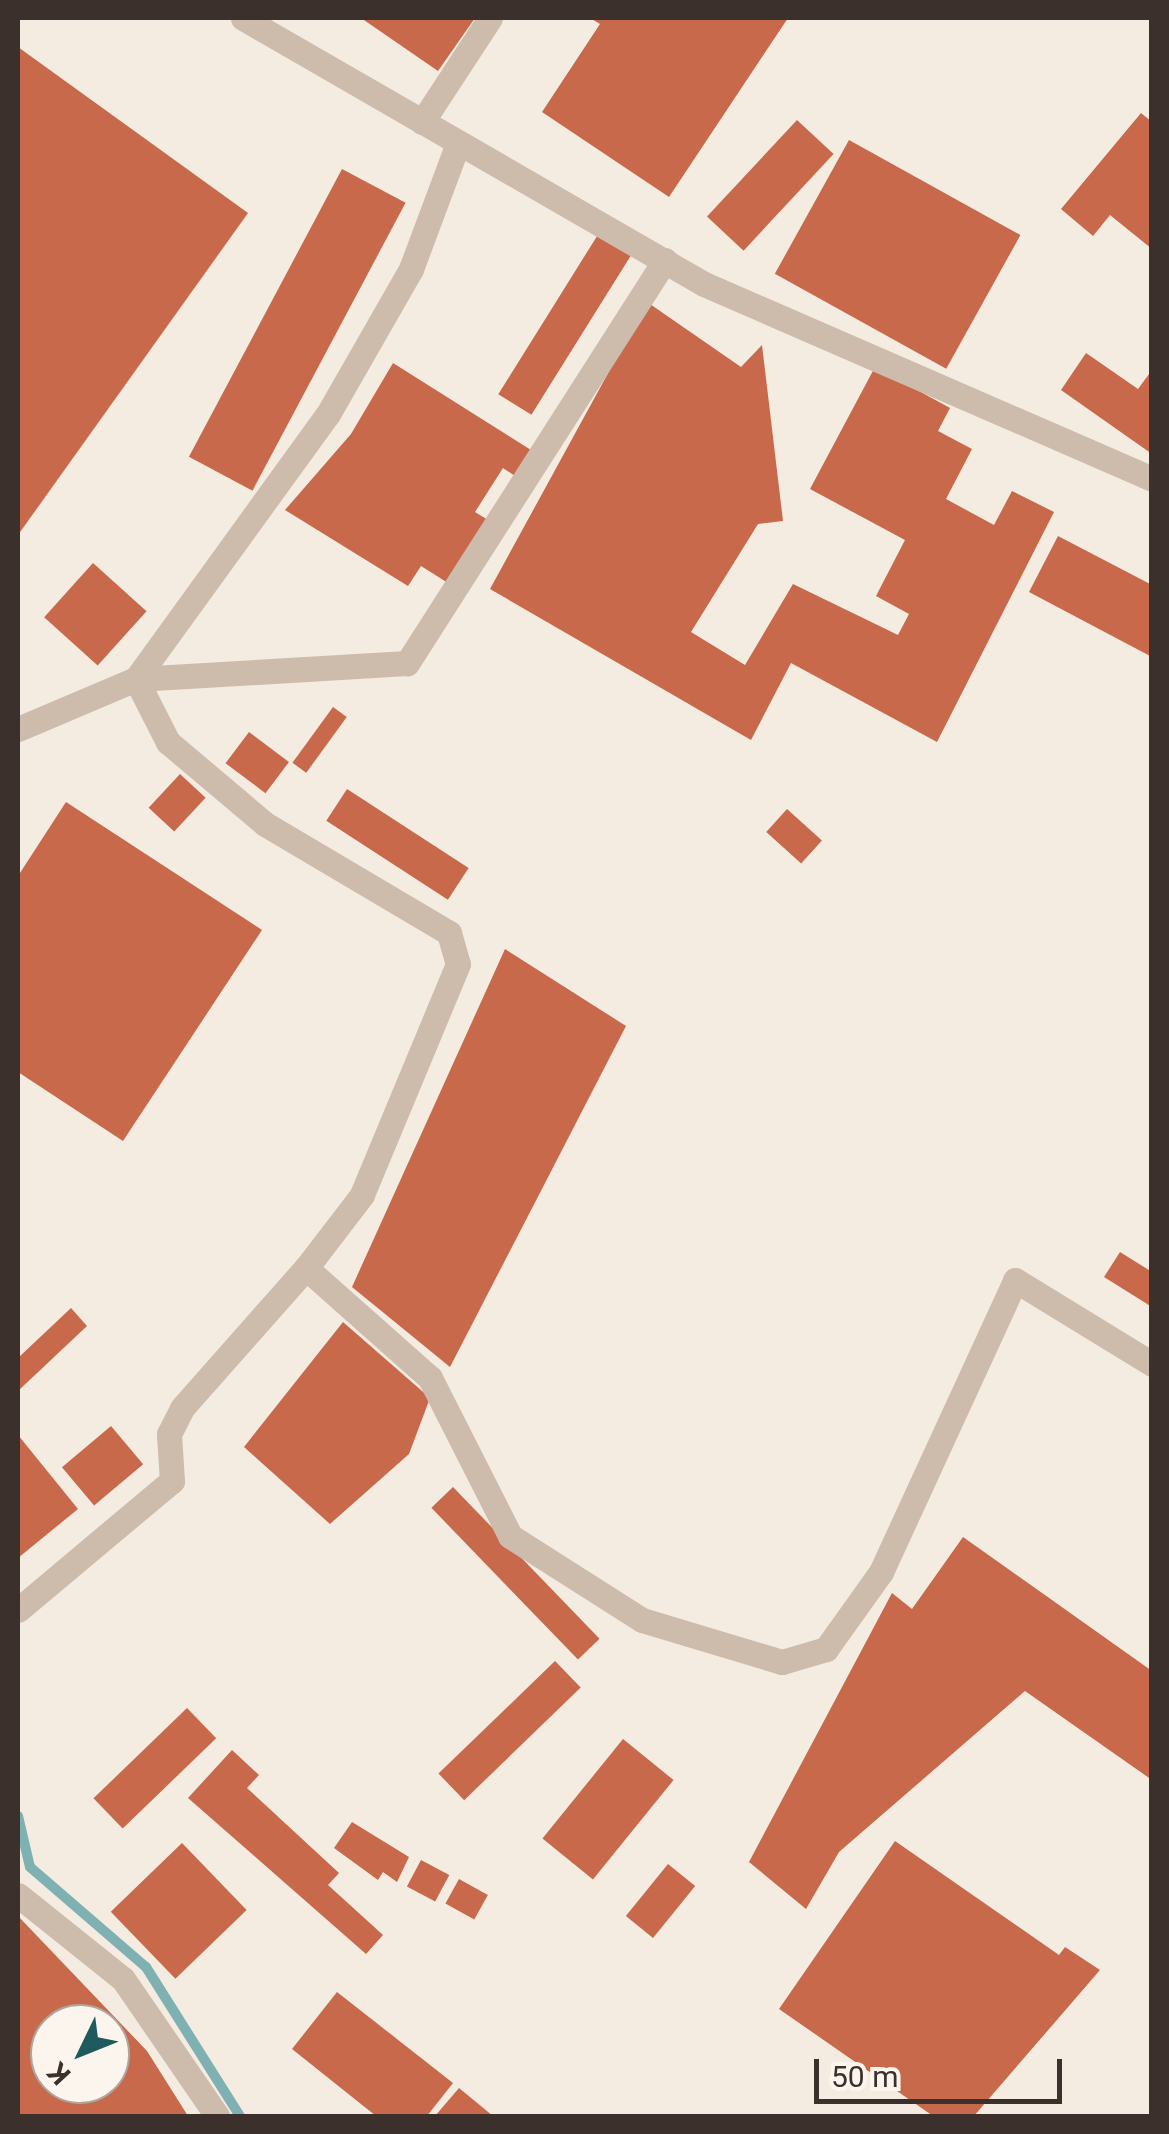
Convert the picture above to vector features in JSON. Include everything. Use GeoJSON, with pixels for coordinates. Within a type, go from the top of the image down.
{"type":"FeatureCollection","features":[{"type":"Feature","properties":{"kind":"street"},"geometry":{"type":"LineString","coordinates":[[243,18],[665,260],[786,322],[1152,478]]}},
{"type":"Feature","properties":{"kind":"street"},"geometry":{"type":"LineString","coordinates":[[422,122],[490,18]]}},
{"type":"Feature","properties":{"kind":"street"},"geometry":{"type":"LineString","coordinates":[[136,679],[328,414],[412,269],[458,143]]}},
{"type":"Feature","properties":{"kind":"street"},"geometry":{"type":"LineString","coordinates":[[18,729],[136,679],[407,663],[665,260]]}},
{"type":"Feature","properties":{"kind":"street"},"geometry":{"type":"LineString","coordinates":[[18,1610],[172,1481],[170,1434],[182,1408],[306,1268],[362,1195],[458,964],[448,932],[265,824],[168,742],[136,679]]}},
{"type":"Feature","properties":{"kind":"street"},"geometry":{"type":"LineString","coordinates":[[306,1268],[430,1378],[510,1536],[642,1620],[782,1662],[826,1649],[881,1572],[1015,1280],[1152,1364]]}},
{"type":"Feature","properties":{"kind":"street"},"geometry":{"type":"LineString","coordinates":[[18,1895],[122,1979],[217,2116]]}},
{"type":"Feature","properties":{"kind":"building"},"geometry":{"type":"Polygon","coordinates":[[[361,18],[475,18],[438,71],[361,18]]]}},
{"type":"Feature","properties":{"kind":"building"},"geometry":{"type":"Polygon","coordinates":[[[590,18],[788,18],[669,197],[542,112],[600,24],[590,18]]]}},
{"type":"Feature","properties":{"kind":"building"},"geometry":{"type":"Polygon","coordinates":[[[18,47],[248,213],[18,535],[18,47]]]}},
{"type":"Feature","properties":{"kind":"building"},"geometry":{"type":"Polygon","coordinates":[[[1141,113],[1152,122],[1152,249],[1110,215],[1093,236],[1061,209],[1141,113]]]}},
{"type":"Feature","properties":{"kind":"building"},"geometry":{"type":"Polygon","coordinates":[[[797,120],[834,154],[744,251],[707,217],[797,120]]]}},
{"type":"Feature","properties":{"kind":"building"},"geometry":{"type":"Polygon","coordinates":[[[849,140],[1020,235],[946,369],[775,274],[849,140]]]}},
{"type":"Feature","properties":{"kind":"building"},"geometry":{"type":"Polygon","coordinates":[[[342,169],[406,203],[253,491],[189,457],[342,169]]]}},
{"type":"Feature","properties":{"kind":"building"},"geometry":{"type":"Polygon","coordinates":[[[599,233],[632,254],[531,415],[498,394],[599,233]]]}},
{"type":"Feature","properties":{"kind":"building"},"geometry":{"type":"Polygon","coordinates":[[[647,302],[741,367],[762,345],[783,521],[758,524],[691,632],[745,665],[793,584],[898,635],[909,614],[876,596],[905,540],[810,489],[875,367],[950,408],[938,431],[972,449],[946,499],[994,525],[1012,491],[1054,512],[937,742],[791,663],[751,740],[490,589],[647,302]]]}},
{"type":"Feature","properties":{"kind":"building"},"geometry":{"type":"Polygon","coordinates":[[[1086,353],[1138,389],[1152,370],[1152,454],[1061,390],[1086,353]]]}},
{"type":"Feature","properties":{"kind":"building"},"geometry":{"type":"Polygon","coordinates":[[[393,363],[531,450],[515,476],[503,468],[475,512],[488,520],[448,583],[421,566],[408,586],[285,510],[351,434],[393,363]]]}},
{"type":"Feature","properties":{"kind":"building"},"geometry":{"type":"Polygon","coordinates":[[[1058,536],[1152,585],[1152,657],[1029,592],[1058,536]]]}},
{"type":"Feature","properties":{"kind":"building"},"geometry":{"type":"Polygon","coordinates":[[[93,563],[147,611],[98,665],[44,617],[93,563]]]}},
{"type":"Feature","properties":{"kind":"building"},"geometry":{"type":"Polygon","coordinates":[[[333,707],[347,717],[306,773],[292,763],[333,707]]]}},
{"type":"Feature","properties":{"kind":"building"},"geometry":{"type":"Polygon","coordinates":[[[249,732],[289,762],[265,793],[226,763],[249,732]]]}},
{"type":"Feature","properties":{"kind":"building"},"geometry":{"type":"Polygon","coordinates":[[[180,774],[206,798],[174,832],[149,808],[180,774]]]}},
{"type":"Feature","properties":{"kind":"building"},"geometry":{"type":"Polygon","coordinates":[[[347,789],[469,868],[448,900],[326,821],[347,789]]]}},
{"type":"Feature","properties":{"kind":"building"},"geometry":{"type":"Polygon","coordinates":[[[66,802],[262,930],[123,1141],[18,1072],[18,876],[66,802]]]}},
{"type":"Feature","properties":{"kind":"building"},"geometry":{"type":"Polygon","coordinates":[[[787,809],[822,840],[801,863],[766,832],[787,809]]]}},
{"type":"Feature","properties":{"kind":"building"},"geometry":{"type":"Polygon","coordinates":[[[505,949],[626,1026],[450,1367],[352,1287],[505,949]]]}},
{"type":"Feature","properties":{"kind":"building"},"geometry":{"type":"Polygon","coordinates":[[[1120,1252],[1152,1272],[1152,1307],[1104,1277],[1120,1252]]]}},
{"type":"Feature","properties":{"kind":"building"},"geometry":{"type":"Polygon","coordinates":[[[71,1308],[87,1326],[18,1391],[18,1358],[71,1308]]]}},
{"type":"Feature","properties":{"kind":"building"},"geometry":{"type":"Polygon","coordinates":[[[343,1322],[430,1398],[409,1454],[330,1524],[244,1447],[343,1322]]]}},
{"type":"Feature","properties":{"kind":"building"},"geometry":{"type":"Polygon","coordinates":[[[111,1426],[143,1464],[94,1505],[62,1467],[111,1426]]]}},
{"type":"Feature","properties":{"kind":"building"},"geometry":{"type":"Polygon","coordinates":[[[18,1435],[78,1509],[18,1558],[18,1435]]]}},
{"type":"Feature","properties":{"kind":"building"},"geometry":{"type":"Polygon","coordinates":[[[453,1487],[600,1639],[578,1660],[431,1508],[453,1487]]]}},
{"type":"Feature","properties":{"kind":"building"},"geometry":{"type":"Polygon","coordinates":[[[963,1537],[1152,1671],[1152,1780],[1025,1691],[839,1852],[806,1909],[749,1862],[892,1593],[912,1609],[963,1537]]]}},
{"type":"Feature","properties":{"kind":"building"},"geometry":{"type":"Polygon","coordinates":[[[555,1661],[581,1688],[464,1800],[438,1774],[555,1661]]]}},
{"type":"Feature","properties":{"kind":"building"},"geometry":{"type":"Polygon","coordinates":[[[187,1708],[216,1738],[123,1829],[93,1798],[187,1708]]]}},
{"type":"Feature","properties":{"kind":"building"},"geometry":{"type":"Polygon","coordinates":[[[623,1739],[674,1780],[593,1879],[542,1838],[623,1739]]]}},
{"type":"Feature","properties":{"kind":"building"},"geometry":{"type":"Polygon","coordinates":[[[232,1750],[259,1775],[247,1788],[339,1873],[328,1885],[383,1935],[366,1954],[188,1798],[232,1750]]]}},
{"type":"Feature","properties":{"kind":"building"},"geometry":{"type":"Polygon","coordinates":[[[352,1822],[409,1857],[397,1882],[383,1872],[378,1880],[334,1848],[352,1822]]]}},
{"type":"Feature","properties":{"kind":"building"},"geometry":{"type":"Polygon","coordinates":[[[895,1841],[1059,1955],[1065,1947],[1100,1970],[974,2116],[933,2116],[779,2009],[895,1841]]]}},
{"type":"Feature","properties":{"kind":"building"},"geometry":{"type":"Polygon","coordinates":[[[182,1843],[247,1910],[175,1979],[111,1912],[182,1843]]]}},
{"type":"Feature","properties":{"kind":"building"},"geometry":{"type":"Polygon","coordinates":[[[421,1860],[449,1875],[435,1902],[407,1886],[421,1860]]]}},
{"type":"Feature","properties":{"kind":"building"},"geometry":{"type":"Polygon","coordinates":[[[668,1864],[695,1886],[653,1938],[626,1916],[668,1864]]]}},
{"type":"Feature","properties":{"kind":"building"},"geometry":{"type":"Polygon","coordinates":[[[459,1879],[488,1895],[474,1919],[445,1903],[459,1879]]]}},
{"type":"Feature","properties":{"kind":"building"},"geometry":{"type":"Polygon","coordinates":[[[18,1916],[102,2004],[30,2004],[30,2104],[130,2104],[130,2033],[147,2051],[188,2116],[18,2116],[18,1916]]]}},
{"type":"Feature","properties":{"kind":"building"},"geometry":{"type":"Polygon","coordinates":[[[337,1992],[453,2083],[427,2116],[376,2116],[292,2049],[337,1992]]]}},
{"type":"Feature","properties":{"kind":"building"},"geometry":{"type":"Polygon","coordinates":[[[459,2088],[493,2116],[435,2116],[459,2088]]]}},
{"type":"Feature","properties":{"kind":"waterway"},"geometry":{"type":"LineString","coordinates":[[18,1816],[30,1867],[146,1967],[240,2116]]}}]}
